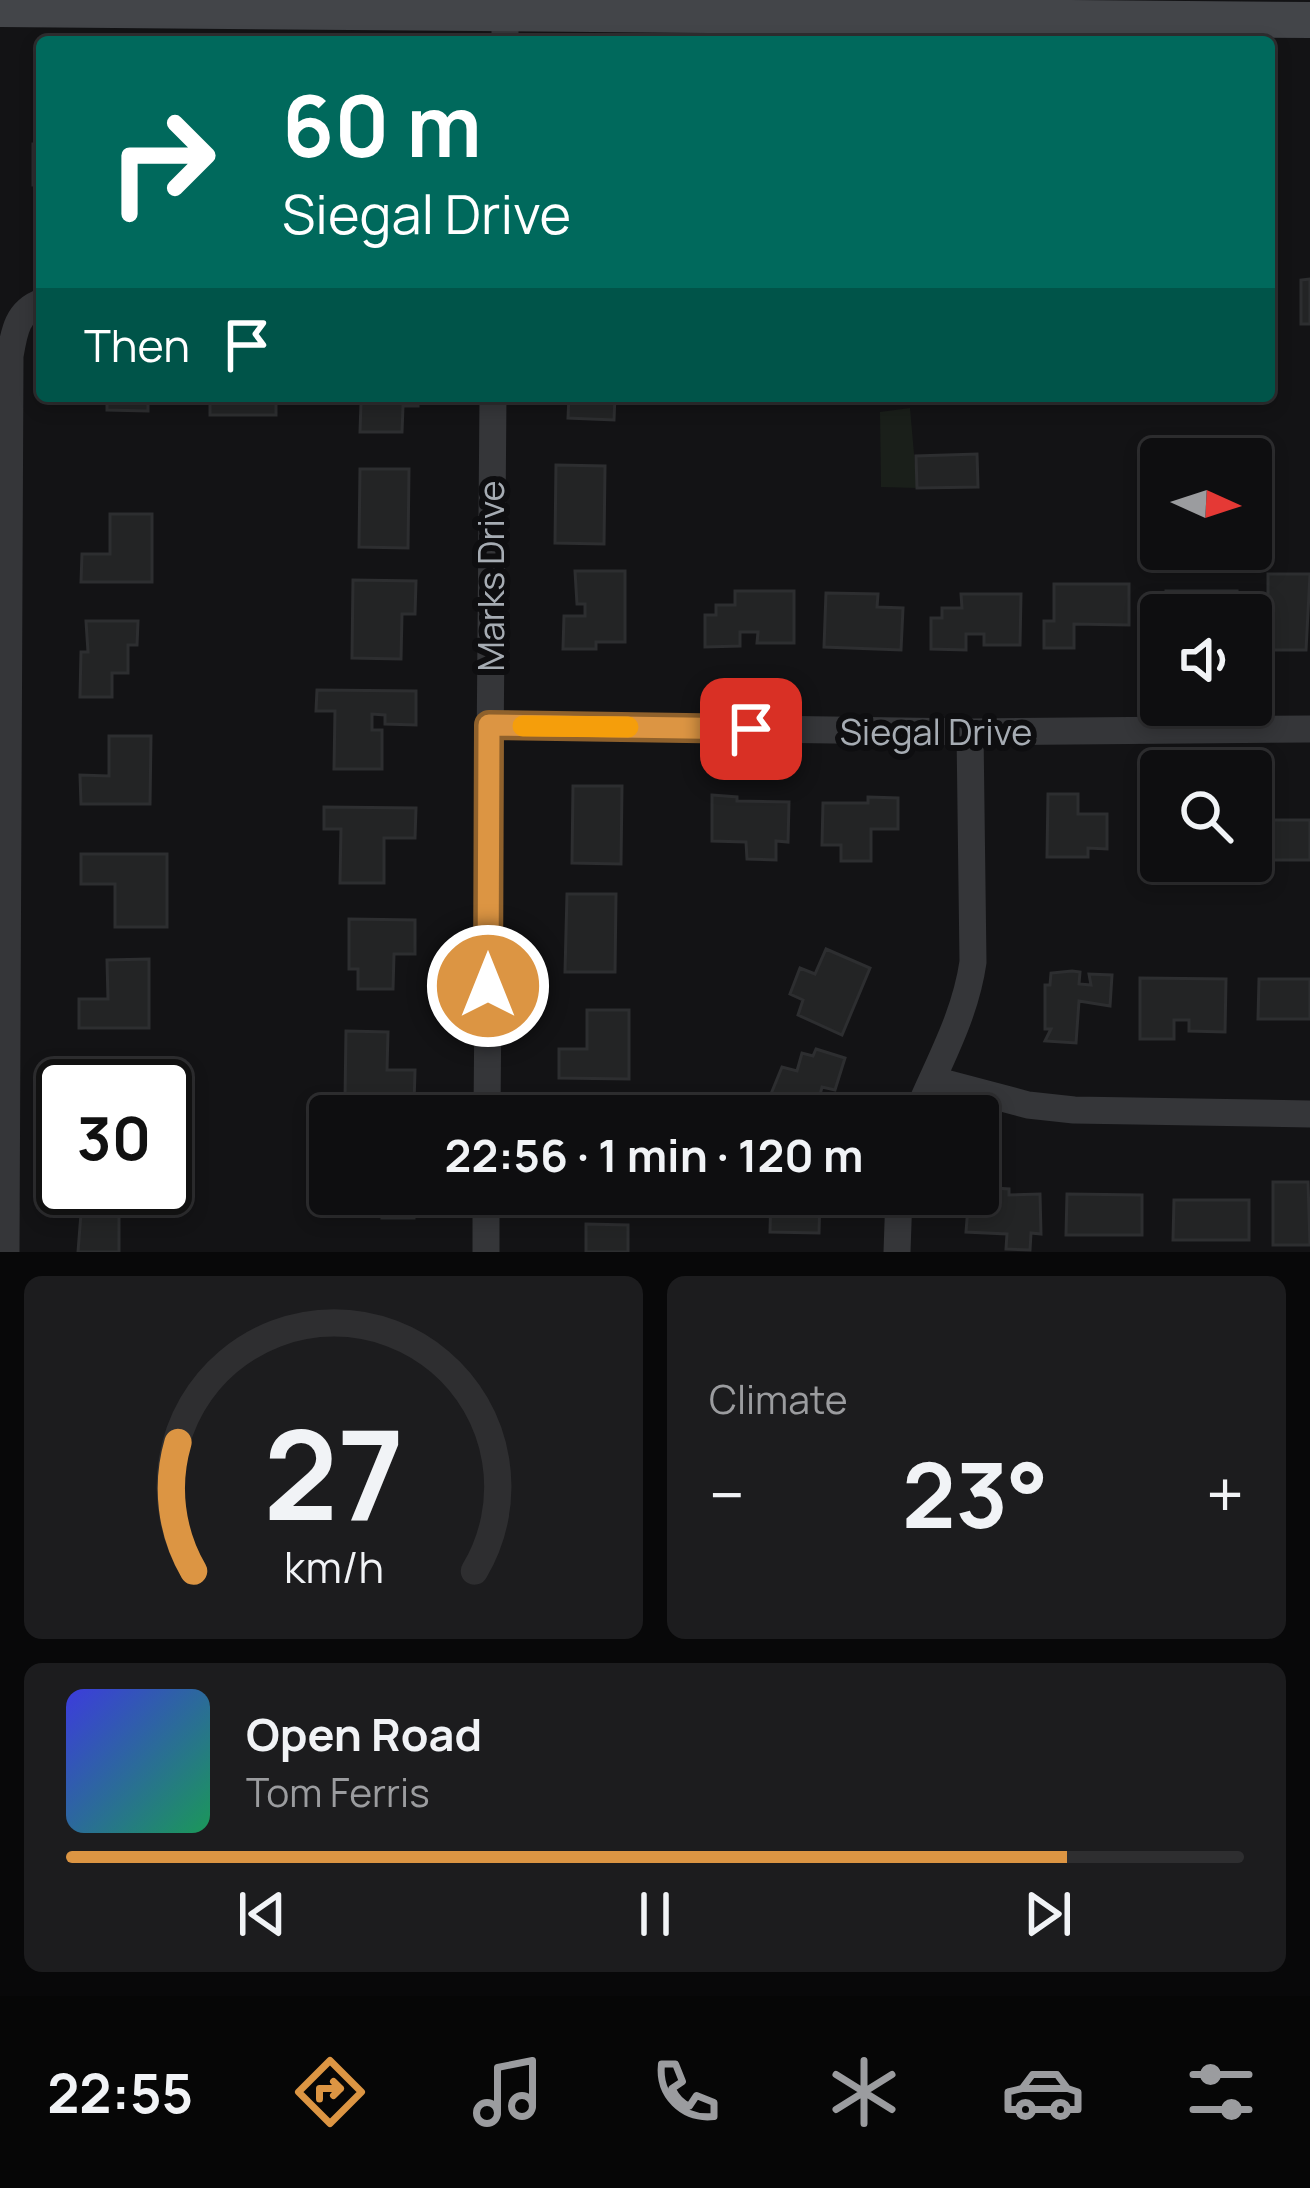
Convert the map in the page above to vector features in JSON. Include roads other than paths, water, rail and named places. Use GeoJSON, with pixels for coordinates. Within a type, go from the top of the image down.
{"type":"FeatureCollection","features":[{"type":"Feature","properties":{"kind":"street"},"geometry":{"type":"LineString","coordinates":[[3,6],[62,4],[505,27],[1310,20]]}},
{"type":"Feature","properties":{"kind":"street"},"geometry":{"type":"LineString","coordinates":[[6,1252],[10,356],[16,325],[36,304]]}},
{"type":"Feature","properties":{"kind":"street","name":"Marks Drive"},"geometry":{"type":"LineString","coordinates":[[487,1095],[493,402]]}},
{"type":"Feature","properties":{"kind":"street","name":"Siegal Drive"},"geometry":{"type":"LineString","coordinates":[[489,725],[970,732],[1310,729]]}},
{"type":"Feature","properties":{"kind":"street"},"geometry":{"type":"LineString","coordinates":[[926,1095],[969,989],[973,962],[970,732]]}},
{"type":"Feature","properties":{"kind":"street"},"geometry":{"type":"LineString","coordinates":[[934,1080],[1028,1106],[1310,1114]]}},
{"type":"Feature","properties":{"kind":"street"},"geometry":{"type":"LineString","coordinates":[[486,1215],[486,1252]]}},
{"type":"Feature","properties":{"kind":"street"},"geometry":{"type":"LineString","coordinates":[[897,1252],[898,1215]]}}]}
